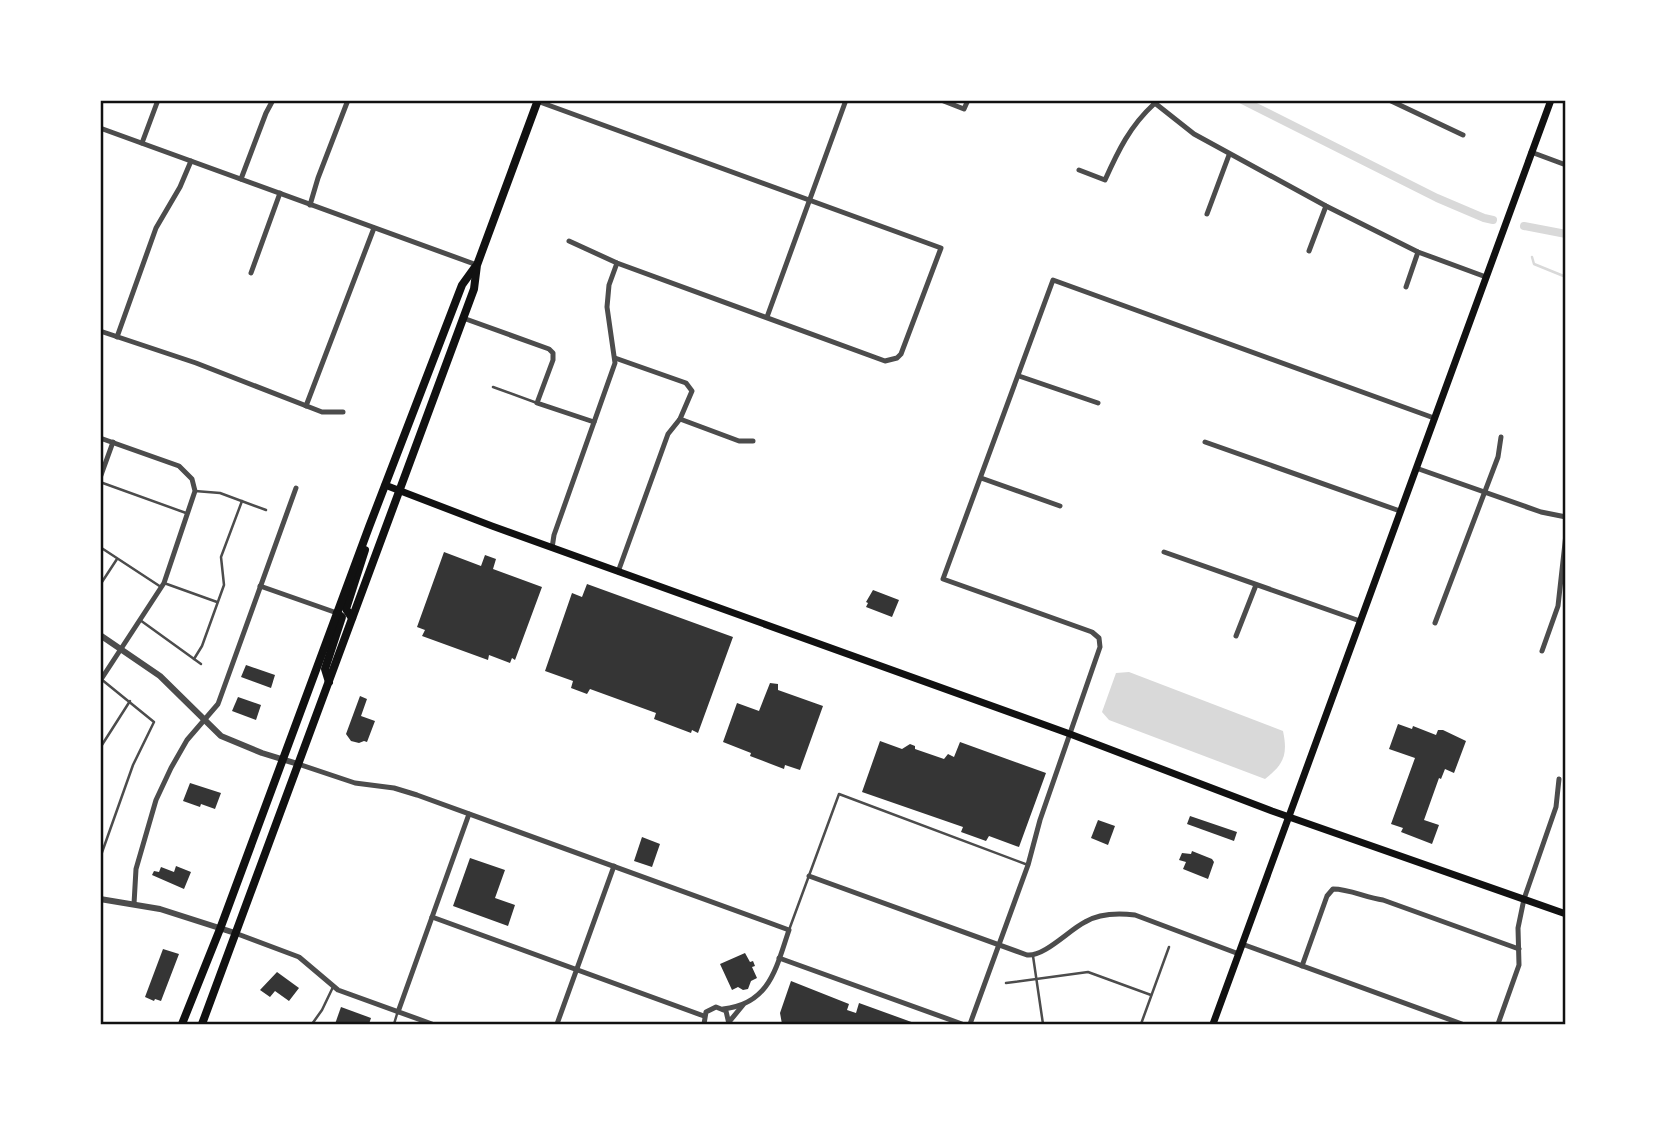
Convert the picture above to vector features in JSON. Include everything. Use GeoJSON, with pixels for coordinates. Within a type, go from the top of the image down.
{"type":"FeatureCollection","features":[{"type":"Feature","properties":{"kind":"main road"},"geometry":{"type":"LineString","coordinates":[[202,1024],[474,289],[477,265],[538,100]]}},
{"type":"Feature","properties":{"kind":"main road"},"geometry":{"type":"LineString","coordinates":[[1213,1024],[1551,100]]}},
{"type":"Feature","properties":{"kind":"main road"},"geometry":{"type":"LineString","coordinates":[[182,1024],[462,285],[477,265]]}},
{"type":"Feature","properties":{"kind":"main road"},"geometry":{"type":"LineString","coordinates":[[385,485],[618,572],[1070,733],[1288,816],[1566,914]]}},
{"type":"Feature","properties":{"kind":"main road"},"geometry":{"type":"LineString","coordinates":[[352,618],[346,609],[363,561],[369,527]]}},
{"type":"Feature","properties":{"kind":"main road"},"geometry":{"type":"LineString","coordinates":[[328,682],[326,669],[342,617],[337,613]]}},
{"type":"Feature","properties":{"kind":"street"},"geometry":{"type":"LineString","coordinates":[[142,144],[158,100]]}},
{"type":"Feature","properties":{"kind":"street"},"geometry":{"type":"LineString","coordinates":[[241,179],[273,100]]}},
{"type":"Feature","properties":{"kind":"street"},"geometry":{"type":"LineString","coordinates":[[310,205],[348,100]]}},
{"type":"Feature","properties":{"kind":"street"},"geometry":{"type":"LineString","coordinates":[[538,100],[941,248],[901,354],[892,360],[878,359],[617,263],[569,241]]}},
{"type":"Feature","properties":{"kind":"street"},"geometry":{"type":"LineString","coordinates":[[766,317],[846,100]]}},
{"type":"Feature","properties":{"kind":"street"},"geometry":{"type":"LineString","coordinates":[[941,100],[964,109],[968,100]]}},
{"type":"Feature","properties":{"kind":"street"},"geometry":{"type":"LineString","coordinates":[[1389,100],[1463,135]]}},
{"type":"Feature","properties":{"kind":"street"},"geometry":{"type":"LineString","coordinates":[[1406,108],[1410,101]]}},
{"type":"Feature","properties":{"kind":"street"},"geometry":{"type":"LineString","coordinates":[[1079,170],[1105,180],[1120,145],[1152,102],[1194,134],[1229,155],[1419,252],[1486,278]]}},
{"type":"Feature","properties":{"kind":"street"},"geometry":{"type":"LineString","coordinates":[[100,128],[477,265]]}},
{"type":"Feature","properties":{"kind":"street"},"geometry":{"type":"LineString","coordinates":[[1531,152],[1566,165]]}},
{"type":"Feature","properties":{"kind":"street"},"geometry":{"type":"LineString","coordinates":[[1207,214],[1229,155]]}},
{"type":"Feature","properties":{"kind":"street"},"geometry":{"type":"LineString","coordinates":[[117,337],[156,229],[180,187],[191,161]]}},
{"type":"Feature","properties":{"kind":"street"},"geometry":{"type":"LineString","coordinates":[[251,273],[279,193]]}},
{"type":"Feature","properties":{"kind":"street"},"geometry":{"type":"LineString","coordinates":[[1308,251],[1326,206]]}},
{"type":"Feature","properties":{"kind":"street"},"geometry":{"type":"LineString","coordinates":[[306,406],[374,228]]}},
{"type":"Feature","properties":{"kind":"street"},"geometry":{"type":"LineString","coordinates":[[1406,287],[1419,252]]}},
{"type":"Feature","properties":{"kind":"street"},"geometry":{"type":"LineString","coordinates":[[552,548],[554,535],[614,369],[615,358],[607,307],[617,263]]}},
{"type":"Feature","properties":{"kind":"street"},"geometry":{"type":"LineString","coordinates":[[970,1024],[1028,865],[1040,820],[1100,647],[1099,638],[1092,632],[943,579],[1053,279],[1434,418]]}},
{"type":"Feature","properties":{"kind":"street"},"geometry":{"type":"LineString","coordinates":[[463,317],[549,349],[553,353],[553,360],[537,402],[594,422]]}},
{"type":"Feature","properties":{"kind":"street"},"geometry":{"type":"LineString","coordinates":[[100,331],[196,363],[306,406],[325,412],[343,412]]}},
{"type":"Feature","properties":{"kind":"street"},"geometry":{"type":"LineString","coordinates":[[615,358],[689,385],[691,395],[680,419],[668,434],[618,572]]}},
{"type":"Feature","properties":{"kind":"street"},"geometry":{"type":"LineString","coordinates":[[1019,376],[1098,403]]}},
{"type":"Feature","properties":{"kind":"street"},"geometry":{"type":"LineString","coordinates":[[680,419],[739,441],[753,441]]}},
{"type":"Feature","properties":{"kind":"street"},"geometry":{"type":"LineString","coordinates":[[1435,623],[1498,457],[1501,437]]}},
{"type":"Feature","properties":{"kind":"street"},"geometry":{"type":"LineString","coordinates":[[100,438],[179,466],[192,478],[195,491],[163,585],[100,680]]}},
{"type":"Feature","properties":{"kind":"street"},"geometry":{"type":"LineString","coordinates":[[100,480],[113,442]]}},
{"type":"Feature","properties":{"kind":"street"},"geometry":{"type":"LineString","coordinates":[[1205,442],[1400,511]]}},
{"type":"Feature","properties":{"kind":"street"},"geometry":{"type":"LineString","coordinates":[[1416,468],[1541,512],[1566,517]]}},
{"type":"Feature","properties":{"kind":"street"},"geometry":{"type":"LineString","coordinates":[[981,478],[1060,506]]}},
{"type":"Feature","properties":{"kind":"street"},"geometry":{"type":"LineString","coordinates":[[134,904],[136,869],[156,800],[187,740],[205,721],[220,698],[296,488]]}},
{"type":"Feature","properties":{"kind":"street"},"geometry":{"type":"LineString","coordinates":[[1542,651],[1558,606],[1566,534]]}},
{"type":"Feature","properties":{"kind":"street"},"geometry":{"type":"LineString","coordinates":[[1164,552],[1360,621]]}},
{"type":"Feature","properties":{"kind":"street"},"geometry":{"type":"LineString","coordinates":[[1236,636],[1256,584]]}},
{"type":"Feature","properties":{"kind":"street"},"geometry":{"type":"LineString","coordinates":[[260,586],[337,613]]}},
{"type":"Feature","properties":{"kind":"street"},"geometry":{"type":"LineString","coordinates":[[100,635],[160,676],[212,730],[227,739],[355,783],[394,788],[789,930],[765,988],[743,1005],[729,1023]]}},
{"type":"Feature","properties":{"kind":"street"},"geometry":{"type":"LineString","coordinates":[[1498,1024],[1519,965],[1518,928],[1524,899],[1556,807],[1559,779]]}},
{"type":"Feature","properties":{"kind":"street"},"geometry":{"type":"LineString","coordinates":[[398,1012],[469,814]]}},
{"type":"Feature","properties":{"kind":"street"},"geometry":{"type":"LineString","coordinates":[[557,1024],[614,866]]}},
{"type":"Feature","properties":{"kind":"street"},"geometry":{"type":"LineString","coordinates":[[809,876],[1033,956],[1087,920],[1098,916],[1124,914],[1135,915],[1239,954]]}},
{"type":"Feature","properties":{"kind":"street"},"geometry":{"type":"LineString","coordinates":[[1302,965],[1327,896],[1334,889],[1383,900],[1519,948]]}},
{"type":"Feature","properties":{"kind":"street"},"geometry":{"type":"LineString","coordinates":[[100,899],[169,911],[299,957],[333,987],[432,1024]]}},
{"type":"Feature","properties":{"kind":"street"},"geometry":{"type":"LineString","coordinates":[[432,917],[704,1016]]}},
{"type":"Feature","properties":{"kind":"street"},"geometry":{"type":"LineString","coordinates":[[1242,944],[1462,1024]]}},
{"type":"Feature","properties":{"kind":"street"},"geometry":{"type":"LineString","coordinates":[[779,958],[961,1024]]}},
{"type":"Feature","properties":{"kind":"street"},"geometry":{"type":"LineString","coordinates":[[704,1024],[704,1016],[712,1007],[723,1009],[743,1005]]}},
{"type":"Feature","properties":{"kind":"street"},"geometry":{"type":"LineString","coordinates":[[723,1009],[728,1014],[729,1023]]}},
{"type":"Feature","properties":{"kind":"lane"},"geometry":{"type":"LineString","coordinates":[[493,387],[537,402]]}},
{"type":"Feature","properties":{"kind":"lane"},"geometry":{"type":"LineString","coordinates":[[100,480],[189,514]]}},
{"type":"Feature","properties":{"kind":"lane"},"geometry":{"type":"LineString","coordinates":[[195,491],[216,492],[266,510]]}},
{"type":"Feature","properties":{"kind":"lane"},"geometry":{"type":"LineString","coordinates":[[194,659],[202,646],[218,602],[224,582],[221,557],[242,501]]}},
{"type":"Feature","properties":{"kind":"lane"},"geometry":{"type":"LineString","coordinates":[[100,547],[163,585],[218,602]]}},
{"type":"Feature","properties":{"kind":"lane"},"geometry":{"type":"LineString","coordinates":[[100,585],[118,558]]}},
{"type":"Feature","properties":{"kind":"lane"},"geometry":{"type":"LineString","coordinates":[[140,620],[201,664]]}},
{"type":"Feature","properties":{"kind":"lane"},"geometry":{"type":"LineString","coordinates":[[100,680],[154,720],[118,800],[101,857]]}},
{"type":"Feature","properties":{"kind":"lane"},"geometry":{"type":"LineString","coordinates":[[100,748],[130,701]]}},
{"type":"Feature","properties":{"kind":"lane"},"geometry":{"type":"LineString","coordinates":[[789,930],[839,794],[1028,865]]}},
{"type":"Feature","properties":{"kind":"lane"},"geometry":{"type":"LineString","coordinates":[[1141,1024],[1168,947]]}},
{"type":"Feature","properties":{"kind":"lane"},"geometry":{"type":"LineString","coordinates":[[1033,956],[1043,1024]]}},
{"type":"Feature","properties":{"kind":"lane"},"geometry":{"type":"LineString","coordinates":[[1006,983],[1088,972],[1151,995]]}},
{"type":"Feature","properties":{"kind":"lane"},"geometry":{"type":"LineString","coordinates":[[313,1024],[333,987]]}},
{"type":"Feature","properties":{"kind":"lane"},"geometry":{"type":"LineString","coordinates":[[394,1024],[398,1012]]}},
{"type":"Feature","properties":{"kind":"shaded area"},"geometry":{"type":"Polygon","coordinates":[[[1129,672],[1283,731],[1285,753],[1277,769],[1265,779],[1109,720],[1102,712],[1116,673],[1129,672]]]}},
{"type":"Feature","properties":{"kind":"building"},"geometry":{"type":"Polygon","coordinates":[[[444,552],[481,566],[485,555],[496,559],[493,569],[542,587],[515,660],[512,658],[510,663],[489,655],[488,660],[422,636],[425,630],[417,627],[444,552]]]}},
{"type":"Feature","properties":{"kind":"building"},"geometry":{"type":"Polygon","coordinates":[[[587,584],[733,637],[698,733],[692,730],[691,733],[654,719],[656,713],[590,689],[587,694],[571,688],[573,681],[545,671],[572,593],[582,597],[587,584]]]}},
{"type":"Feature","properties":{"kind":"building"},"geometry":{"type":"Polygon","coordinates":[[[873,590],[899,600],[892,617],[866,607],[873,590]]]}},
{"type":"Feature","properties":{"kind":"building"},"geometry":{"type":"Polygon","coordinates":[[[246,665],[275,675],[271,688],[241,677],[246,665]]]}},
{"type":"Feature","properties":{"kind":"building"},"geometry":{"type":"Polygon","coordinates":[[[770,683],[778,684],[778,690],[823,706],[800,770],[785,765],[784,769],[723,742],[737,703],[759,711],[770,683]]]}},
{"type":"Feature","properties":{"kind":"building"},"geometry":{"type":"Polygon","coordinates":[[[360,696],[367,699],[361,716],[375,721],[367,742],[359,743],[351,741],[346,734],[360,696]]]}},
{"type":"Feature","properties":{"kind":"building"},"geometry":{"type":"Polygon","coordinates":[[[238,697],[261,705],[256,720],[232,711],[238,697]]]}},
{"type":"Feature","properties":{"kind":"building"},"geometry":{"type":"Polygon","coordinates":[[[1398,724],[1412,729],[1413,726],[1436,735],[1438,730],[1443,730],[1466,741],[1454,773],[1445,769],[1441,779],[1439,778],[1424,820],[1439,825],[1432,844],[1401,832],[1403,828],[1391,824],[1415,758],[1389,749],[1398,724]]]}},
{"type":"Feature","properties":{"kind":"building"},"geometry":{"type":"Polygon","coordinates":[[[880,741],[902,749],[910,744],[915,746],[915,749],[944,759],[948,754],[954,757],[960,742],[1046,773],[1019,847],[989,836],[986,841],[961,832],[963,827],[862,792],[880,741]]]}},
{"type":"Feature","properties":{"kind":"building"},"geometry":{"type":"Polygon","coordinates":[[[190,783],[221,793],[215,809],[183,801],[190,783]]]}},
{"type":"Feature","properties":{"kind":"building"},"geometry":{"type":"Polygon","coordinates":[[[1190,816],[1237,832],[1234,841],[1187,824],[1190,816]]]}},
{"type":"Feature","properties":{"kind":"building"},"geometry":{"type":"Polygon","coordinates":[[[1098,820],[1115,826],[1108,845],[1091,838],[1098,820]]]}},
{"type":"Feature","properties":{"kind":"building"},"geometry":{"type":"Polygon","coordinates":[[[642,837],[660,844],[652,867],[634,861],[642,837]]]}},
{"type":"Feature","properties":{"kind":"building"},"geometry":{"type":"Polygon","coordinates":[[[1192,851],[1214,862],[1208,879],[1183,869],[1186,862],[1179,860],[1182,853],[1191,854],[1192,851]]]}},
{"type":"Feature","properties":{"kind":"building"},"geometry":{"type":"Polygon","coordinates":[[[470,858],[505,870],[495,898],[515,905],[508,926],[453,906],[470,858]]]}},
{"type":"Feature","properties":{"kind":"building"},"geometry":{"type":"Polygon","coordinates":[[[176,866],[191,872],[184,889],[152,875],[154,871],[159,872],[161,867],[174,872],[176,866]]]}},
{"type":"Feature","properties":{"kind":"building"},"geometry":{"type":"Polygon","coordinates":[[[163,949],[179,954],[161,1001],[154,1001],[145,997],[163,949]]]}},
{"type":"Feature","properties":{"kind":"building"},"geometry":{"type":"Polygon","coordinates":[[[745,953],[750,962],[753,961],[755,966],[752,967],[757,978],[751,981],[748,989],[738,987],[732,990],[720,964],[745,953]]]}},
{"type":"Feature","properties":{"kind":"building"},"geometry":{"type":"Polygon","coordinates":[[[277,972],[299,988],[289,1001],[275,991],[270,997],[260,990],[277,972]]]}},
{"type":"Feature","properties":{"kind":"building"},"geometry":{"type":"Polygon","coordinates":[[[791,981],[849,1004],[847,1010],[856,1013],[859,1003],[917,1024],[782,1024],[780,1013],[791,981]]]}},
{"type":"Feature","properties":{"kind":"building"},"geometry":{"type":"Polygon","coordinates":[[[341,1007],[371,1018],[369,1024],[335,1024],[341,1007]]]}},
{"type":"Feature","properties":{"kind":"waterway"},"geometry":{"type":"LineString","coordinates":[[1242,100],[1437,198],[1493,220]]}},
{"type":"Feature","properties":{"kind":"waterway"},"geometry":{"type":"LineString","coordinates":[[1524,226],[1566,234]]}},
{"type":"Feature","properties":{"kind":"waterway"},"geometry":{"type":"LineString","coordinates":[[1532,257],[1534,264],[1566,277]]}}]}
